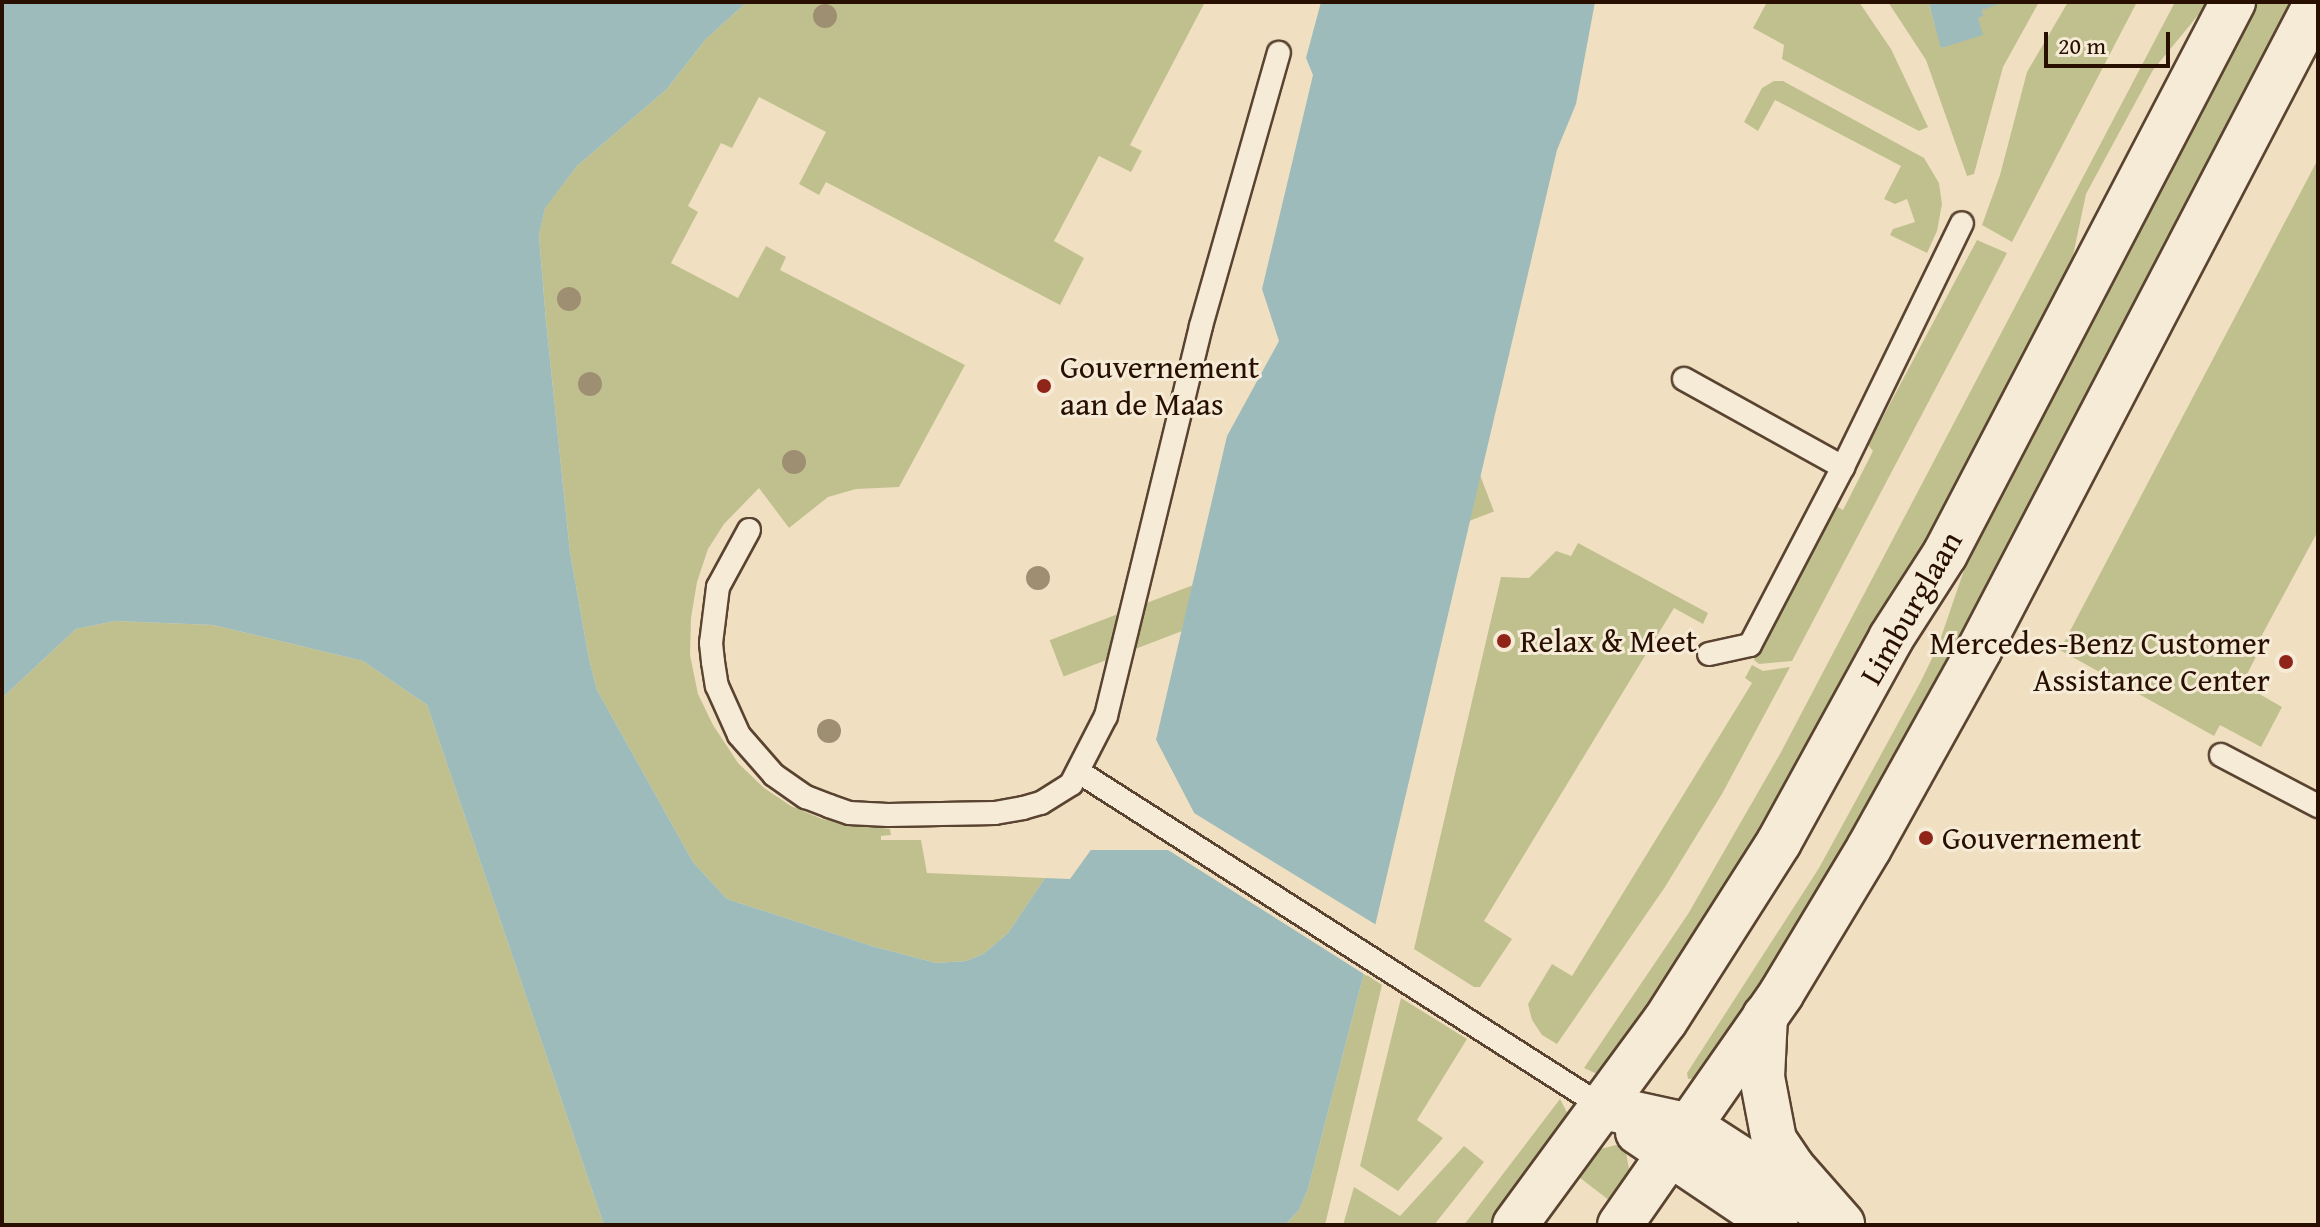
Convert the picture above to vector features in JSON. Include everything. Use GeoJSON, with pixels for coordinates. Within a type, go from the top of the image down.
{"type":"FeatureCollection","features":[{"type":"Feature","properties":{"kind":"main road","name":"Limburglaan"},"geometry":{"type":"LineString","coordinates":[[1515,1225],[1665,1021],[1772,855],[1891,638],[1945,554],[2233,2]]}},
{"type":"Feature","properties":{"kind":"main road"},"geometry":{"type":"LineString","coordinates":[[1620,1225],[1765,1016],[1869,848],[1979,650],[2317,2]]}},
{"type":"Feature","properties":{"kind":"main road"},"geometry":{"type":"LineString","coordinates":[[1765,1016],[1762,1077],[1774,1140],[1792,1167],[1843,1224]]}},
{"type":"Feature","properties":{"kind":"main road"},"geometry":{"type":"LineString","coordinates":[[1603,1107],[1680,1140],[1843,1224]]}},
{"type":"Feature","properties":{"kind":"main road"},"geometry":{"type":"LineString","coordinates":[[1680,1140],[1776,1225]]}},
{"type":"Feature","properties":{"kind":"lane"},"geometry":{"type":"LineString","coordinates":[[749,530],[718,587],[711,643],[722,699],[739,735],[774,775],[806,797],[849,813],[932,815],[1023,808],[1055,796],[1079,772],[1106,716],[1201,326],[1279,53]]}},
{"type":"Feature","properties":{"kind":"lane"},"geometry":{"type":"LineString","coordinates":[[1709,654],[1750,645],[1843,467],[1962,223]]}},
{"type":"Feature","properties":{"kind":"lane"},"geometry":{"type":"LineString","coordinates":[[1684,379],[1843,467]]}},
{"type":"Feature","properties":{"kind":"lane"},"geometry":{"type":"LineString","coordinates":[[2221,755],[2318,806]]}},
{"type":"Feature","properties":{"kind":"lane"},"geometry":{"type":"LineString","coordinates":[[1079,772],[1603,1107]]}},
{"type":"Feature","properties":{"kind":"green space"},"geometry":{"type":"Polygon","coordinates":[[[747,2],[1205,2],[1130,145],[1142,151],[1131,172],[1099,156],[1054,241],[1084,258],[1060,305],[826,182],[819,195],[799,184],[826,132],[759,97],[732,148],[721,143],[688,206],[698,212],[671,263],[738,298],[766,246],[786,257],[780,270],[965,365],[899,487],[856,489],[828,497],[789,528],[759,488],[724,524],[708,549],[697,582],[691,618],[690,655],[698,694],[713,725],[738,763],[764,788],[791,806],[822,819],[890,829],[891,835],[881,836],[881,840],[921,840],[927,873],[1045,878],[1008,933],[983,954],[966,961],[936,963],[872,946],[727,899],[693,862],[597,690],[589,659],[570,552],[546,321],[539,235],[545,207],[577,166],[667,89],[705,40],[747,2]]]}},
{"type":"Feature","properties":{"kind":"green space"},"geometry":{"type":"Polygon","coordinates":[[[1767,2],[1859,2],[1891,49],[1928,127],[1919,131],[1782,59],[1784,45],[1753,28],[1767,2]]]}},
{"type":"Feature","properties":{"kind":"green space"},"geometry":{"type":"Polygon","coordinates":[[[1888,2],[1940,2],[1929,6],[1942,48],[1978,18],[1981,10],[1998,2],[2039,2],[2003,67],[1974,174],[1967,176],[1926,60],[1888,2]]]}},
{"type":"Feature","properties":{"kind":"green space"},"geometry":{"type":"Polygon","coordinates":[[[2068,2],[2137,2],[2012,242],[1982,225],[2000,175],[2027,72],[2068,2]]]}},
{"type":"Feature","properties":{"kind":"green space"},"geometry":{"type":"Polygon","coordinates":[[[2175,2],[2209,2],[2153,70],[2086,194],[2070,270],[1807,767],[1611,1068],[1595,1073],[1584,1068],[1688,914],[1780,754],[2175,2]]]}},
{"type":"Feature","properties":{"kind":"green space"},"geometry":{"type":"Polygon","coordinates":[[[2255,2],[2291,2],[1931,691],[1831,875],[1699,1078],[1688,1079],[1687,1073],[1819,868],[1920,683],[1938,646],[1974,541],[2255,2]]]}},
{"type":"Feature","properties":{"kind":"green space"},"geometry":{"type":"Polygon","coordinates":[[[1774,81],[1783,81],[1924,158],[1939,183],[1942,204],[1937,231],[1927,253],[1890,235],[1893,229],[1915,222],[1907,199],[1895,204],[1884,199],[1901,166],[1775,100],[1758,131],[1744,122],[1762,88],[1774,81]]]}},
{"type":"Feature","properties":{"kind":"green space"},"geometry":{"type":"Polygon","coordinates":[[[2318,159],[2318,531],[2262,635],[2265,639],[2242,684],[2282,707],[2261,747],[2220,725],[2214,736],[2060,650],[2318,159]]]}},
{"type":"Feature","properties":{"kind":"green space"},"geometry":{"type":"Polygon","coordinates":[[[1977,240],[2007,253],[1792,661],[1759,664],[1755,657],[1836,506],[1843,510],[1873,451],[1868,445],[1977,240]]]}},
{"type":"Feature","properties":{"kind":"green space"},"geometry":{"type":"Polygon","coordinates":[[[1480,475],[1494,511],[1064,677],[1050,640],[1480,475]]]}},
{"type":"Feature","properties":{"kind":"green space"},"geometry":{"type":"Polygon","coordinates":[[[1578,543],[1708,613],[1703,624],[1674,608],[1484,921],[1512,939],[1480,987],[1474,987],[1414,949],[1501,577],[1529,578],[1556,551],[1571,556],[1578,543]]]}},
{"type":"Feature","properties":{"kind":"green space"},"geometry":{"type":"Polygon","coordinates":[[[115,621],[213,625],[363,661],[427,705],[604,1225],[2,1225],[2,698],[76,629],[115,621]]]}},
{"type":"Feature","properties":{"kind":"green space"},"geometry":{"type":"Polygon","coordinates":[[[1752,665],[1763,671],[1790,667],[1722,794],[1665,887],[1557,1044],[1542,1035],[1532,1020],[1528,1004],[1552,964],[1572,976],[1752,683],[1745,678],[1752,665]]]}},
{"type":"Feature","properties":{"kind":"green space"},"geometry":{"type":"Polygon","coordinates":[[[1364,973],[1382,985],[1325,1225],[1285,1225],[1299,1210],[1308,1189],[1364,973]]]}},
{"type":"Feature","properties":{"kind":"green space"},"geometry":{"type":"Polygon","coordinates":[[[1401,998],[1467,1039],[1417,1120],[1443,1138],[1398,1191],[1360,1166],[1401,998]]]}},
{"type":"Feature","properties":{"kind":"green space"},"geometry":{"type":"Polygon","coordinates":[[[1560,1099],[1571,1120],[1500,1225],[1464,1225],[1560,1099]]]}},
{"type":"Feature","properties":{"kind":"green space"},"geometry":{"type":"Polygon","coordinates":[[[1616,1145],[1626,1152],[1630,1175],[1610,1201],[1575,1174],[1593,1151],[1616,1145]]]}},
{"type":"Feature","properties":{"kind":"green space"},"geometry":{"type":"Polygon","coordinates":[[[1464,1146],[1484,1162],[1434,1225],[1343,1225],[1354,1187],[1400,1216],[1464,1146]]]}},
{"type":"Feature","properties":{"kind":"water"},"geometry":{"type":"Polygon","coordinates":[[[2,2],[747,2],[705,40],[667,89],[577,166],[545,208],[539,235],[546,321],[570,552],[589,659],[597,690],[693,862],[727,899],[872,946],[936,963],[966,961],[983,954],[1008,933],[1045,878],[1070,879],[1093,847],[1168,850],[1194,813],[1156,740],[1227,436],[1279,341],[1262,289],[1313,75],[1306,58],[1321,2],[1595,2],[1576,104],[1557,150],[1364,973],[1308,1189],[1299,1210],[1285,1225],[604,1225],[427,705],[363,661],[213,625],[115,621],[76,629],[2,698],[2,2]]]}},
{"type":"Feature","properties":{"kind":"water"},"geometry":{"type":"Polygon","coordinates":[[[1940,2],[1999,4],[1982,10],[1983,16],[1978,18],[1983,35],[1941,48],[1929,5],[1940,2]]]}},
{"type":"Feature","properties":{"kind":"pier"},"geometry":{"type":"Polygon","coordinates":[[[1156,740],[1194,813],[1378,926],[1367,976],[1168,850],[1088,850],[1093,843],[1166,846],[1189,812],[1154,744],[1156,740]]]}},
{"type":"Feature","properties":{"kind":"place","name":"Gouvernement aan de Maas"},"geometry":{"type":"Point","coordinates":[1044,386]}},
{"type":"Feature","properties":{"kind":"place","name":"Relax & Meet"},"geometry":{"type":"Point","coordinates":[1504,641]}},
{"type":"Feature","properties":{"kind":"place","name":"Mercedes-Benz Customer Assistance Center"},"geometry":{"type":"Point","coordinates":[2286,662]}},
{"type":"Feature","properties":{"kind":"place","name":"Gouvernement"},"geometry":{"type":"Point","coordinates":[1926,838]}}]}
